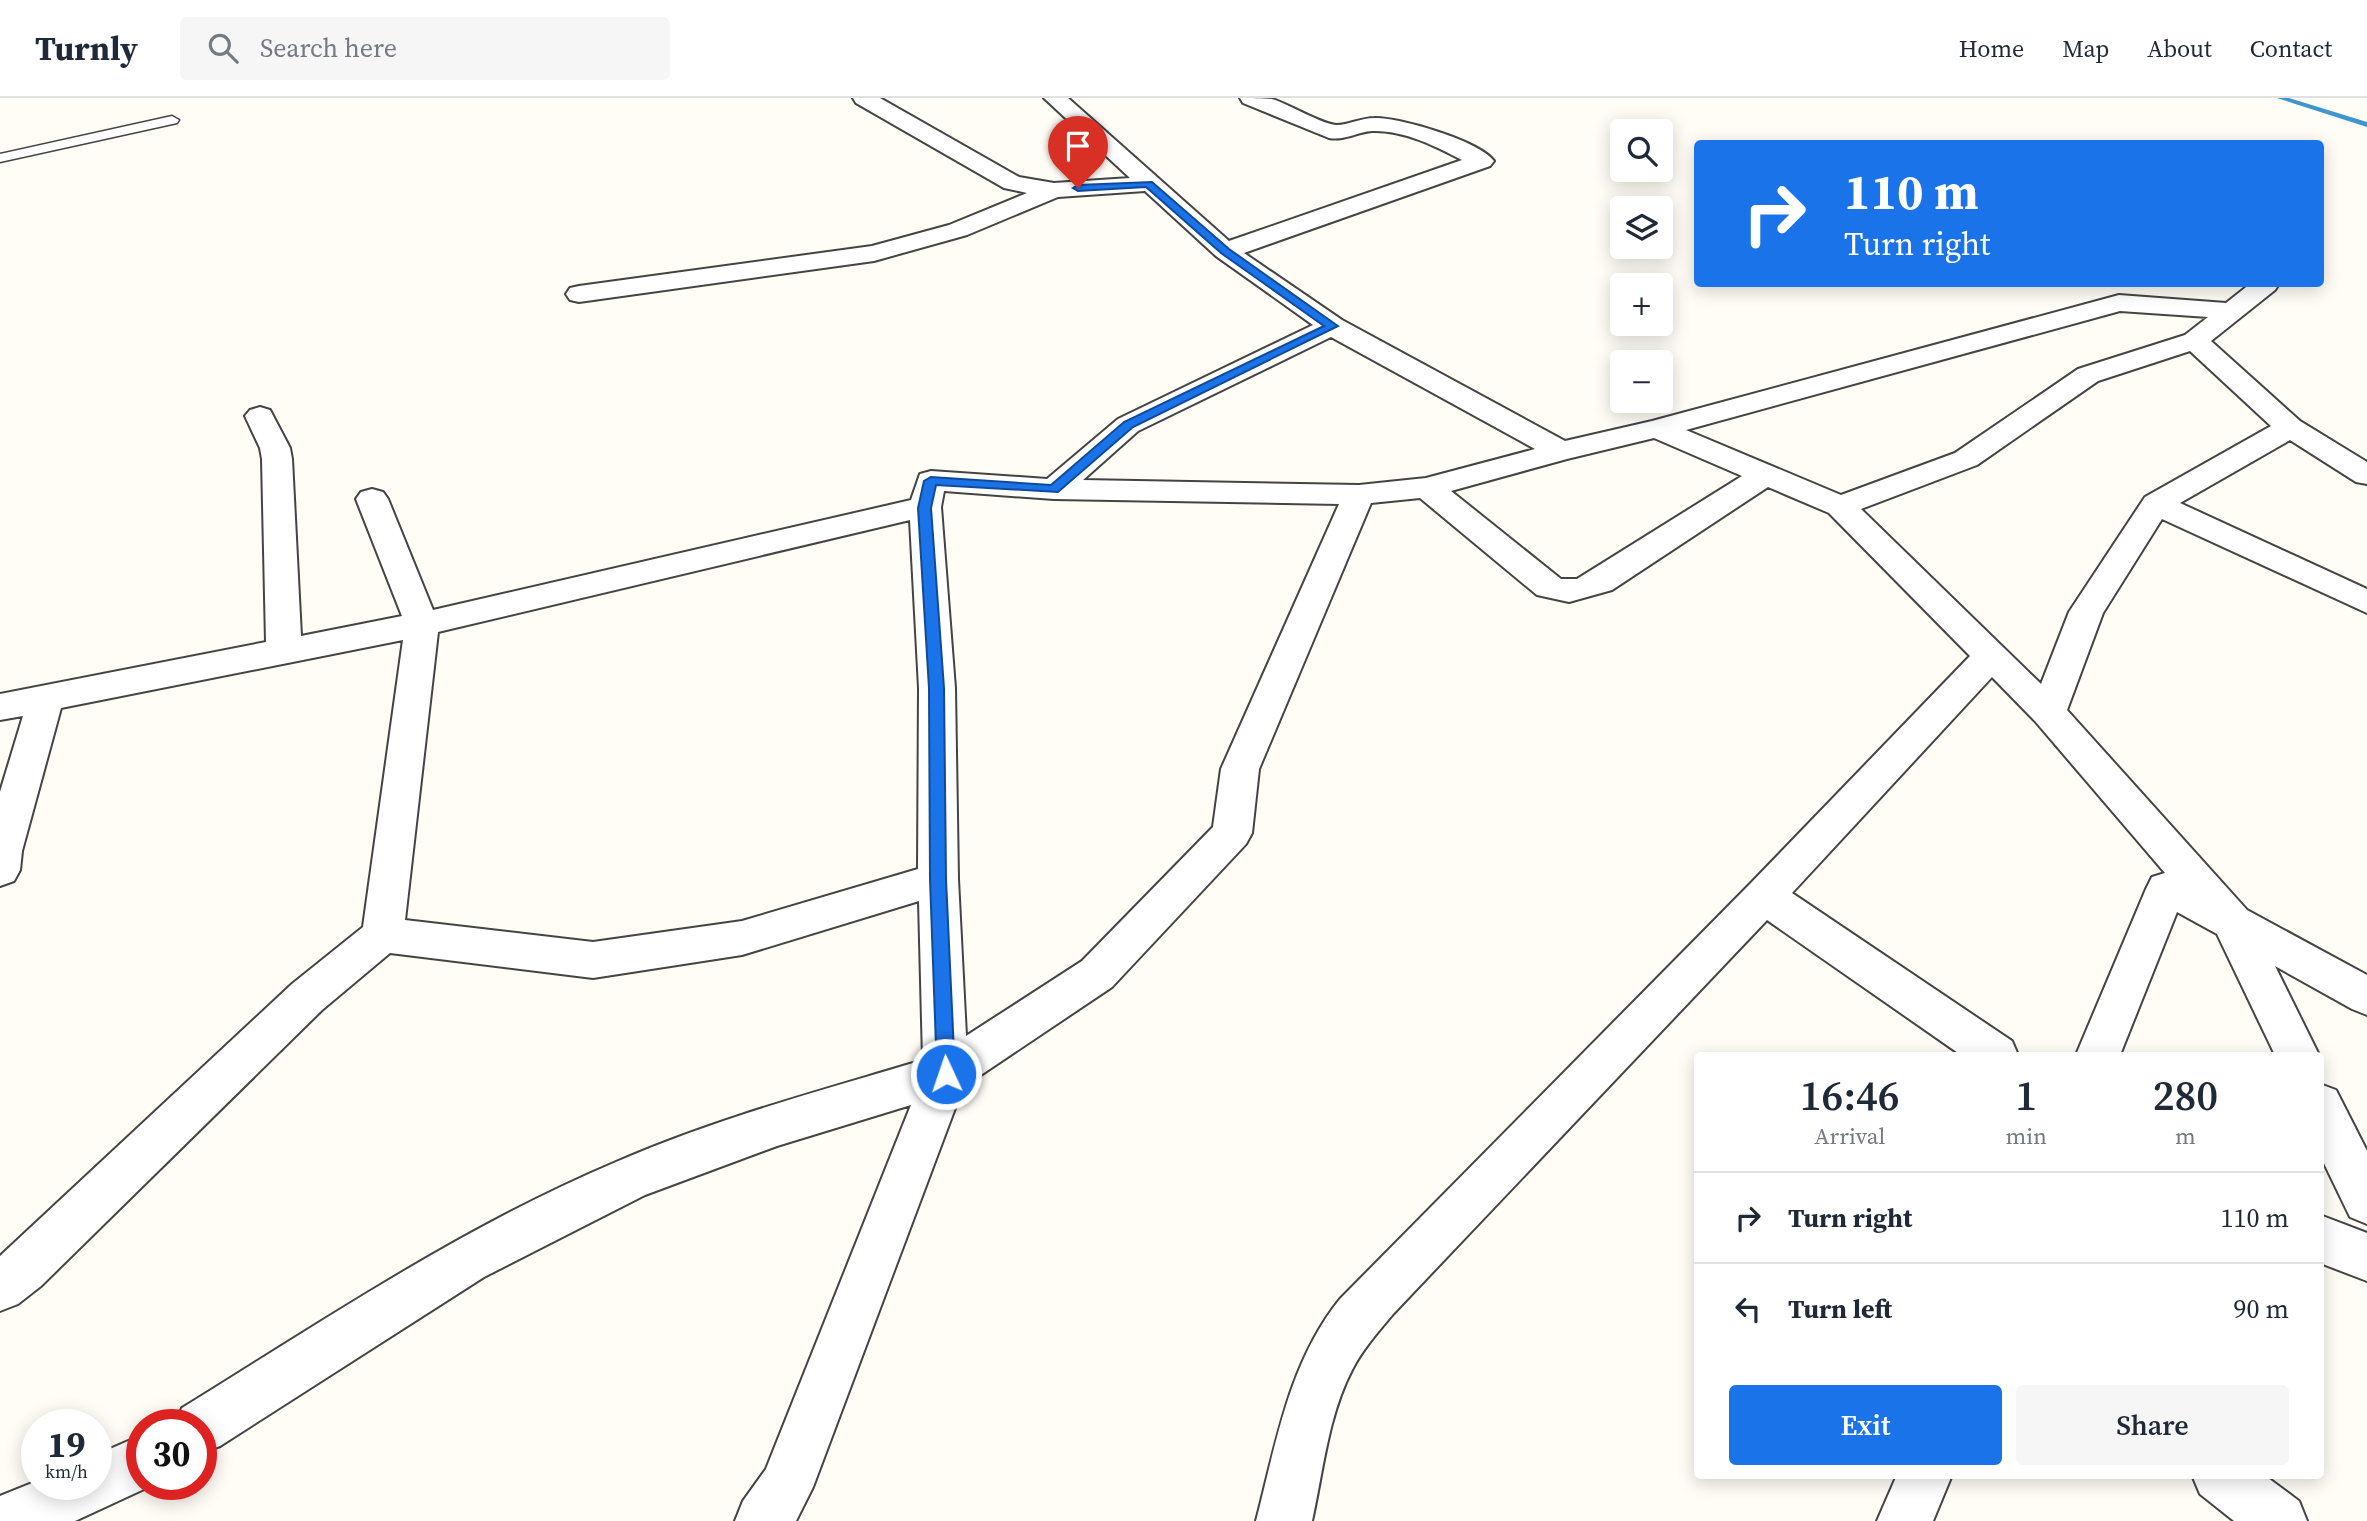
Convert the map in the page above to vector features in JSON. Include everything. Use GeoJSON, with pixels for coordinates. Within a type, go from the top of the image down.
{"type":"FeatureCollection","features":[{"type":"Feature","properties":{"kind":"street"},"geometry":{"type":"LineString","coordinates":[[864,98],[1012,183],[1054,190],[1148,184]]}},
{"type":"Feature","properties":{"kind":"street"},"geometry":{"type":"LineString","coordinates":[[1055,98],[1225,251],[1332,326],[1562,451]]}},
{"type":"Feature","properties":{"kind":"street"},"geometry":{"type":"LineString","coordinates":[[1225,251],[1482,161],[1438,140],[1395,125],[1347,128],[1337,133],[1251,98]]}},
{"type":"Feature","properties":{"kind":"street"},"geometry":{"type":"LineString","coordinates":[[579,294],[887,250],[958,230],[1054,190]]}},
{"type":"Feature","properties":{"kind":"street"},"geometry":{"type":"LineString","coordinates":[[1840,506],[1966,459],[2088,375],[2194,341],[2262,287]]}},
{"type":"Feature","properties":{"kind":"street"},"geometry":{"type":"LineString","coordinates":[[764,1521],[786,1487],[946,1074],[938,879],[937,688],[925,508],[931,481],[1054,489],[1359,495],[1427,488],[1562,451],[1657,429],[2119,303],[2231,311]]}},
{"type":"Feature","properties":{"kind":"street"},"geometry":{"type":"LineString","coordinates":[[1054,489],[1128,425],[1332,326]]}},
{"type":"Feature","properties":{"kind":"street"},"geometry":{"type":"LineString","coordinates":[[2194,341],[2290,427],[2367,475]]}},
{"type":"Feature","properties":{"kind":"street"},"geometry":{"type":"LineString","coordinates":[[260,416],[275,447],[277,458],[284,652]]}},
{"type":"Feature","properties":{"kind":"street"},"geometry":{"type":"LineString","coordinates":[[2048,712],[2086,612],[2156,504],[2290,427]]}},
{"type":"Feature","properties":{"kind":"street"},"geometry":{"type":"LineString","coordinates":[[1657,429],[1840,506],[2048,712],[2232,922],[2296,1052]]}},
{"type":"Feature","properties":{"kind":"street"},"geometry":{"type":"LineString","coordinates":[[1427,488],[1549,587],[1567,592],[1579,591],[1600,582],[1765,475]]}},
{"type":"Feature","properties":{"kind":"street"},"geometry":{"type":"LineString","coordinates":[[217,1417],[467,1260],[631,1178],[777,1125],[946,1074],[1097,974],[1232,833],[1240,769],[1359,495]]}},
{"type":"Feature","properties":{"kind":"street"},"geometry":{"type":"LineString","coordinates":[[0,1286],[24,1269],[307,998],[383,936],[422,624],[372,499]]}},
{"type":"Feature","properties":{"kind":"street"},"geometry":{"type":"LineString","coordinates":[[2156,504],[2367,602]]}},
{"type":"Feature","properties":{"kind":"street"},"geometry":{"type":"LineString","coordinates":[[0,707],[422,624],[925,508]]}},
{"type":"Feature","properties":{"kind":"street"},"geometry":{"type":"LineString","coordinates":[[1284,1521],[1320,1383],[1333,1353],[1351,1326],[1385,1286],[1764,896],[1991,656]]}},
{"type":"Feature","properties":{"kind":"street"},"geometry":{"type":"LineString","coordinates":[[0,870],[2,851],[46,699]]}},
{"type":"Feature","properties":{"kind":"street"},"geometry":{"type":"LineString","coordinates":[[383,936],[593,960],[742,938],[938,879]]}},
{"type":"Feature","properties":{"kind":"street"},"geometry":{"type":"LineString","coordinates":[[2099,1052],[2163,891],[2175,891],[2367,996]]}},
{"type":"Feature","properties":{"kind":"street"},"geometry":{"type":"LineString","coordinates":[[1764,896],[1992,1052]]}},
{"type":"Feature","properties":{"kind":"street"},"geometry":{"type":"LineString","coordinates":[[2324,1113],[2367,1201]]}},
{"type":"Feature","properties":{"kind":"street"},"geometry":{"type":"LineString","coordinates":[[2324,1241],[2367,1257]]}},
{"type":"Feature","properties":{"kind":"street"},"geometry":{"type":"LineString","coordinates":[[6,1521],[126,1470]]}},
{"type":"Feature","properties":{"kind":"street"},"geometry":{"type":"LineString","coordinates":[[1905,1521],[1923,1479]]}},
{"type":"Feature","properties":{"kind":"street"},"geometry":{"type":"LineString","coordinates":[[2224,1479],[2279,1521]]}},
{"type":"Feature","properties":{"kind":"lane"},"geometry":{"type":"LineString","coordinates":[[0,158],[172,120]]}},
{"type":"Feature","properties":{"kind":"waterway"},"geometry":{"type":"LineString","coordinates":[[2281,98],[2367,125]]}},
{"type":"Feature","properties":{"kind":"route"},"geometry":{"type":"LineString","coordinates":[[946,1074],[938,879],[937,688],[925,508],[931,481],[1054,489],[1128,425],[1332,326],[1225,251],[1148,184],[1078,188]]}}]}
